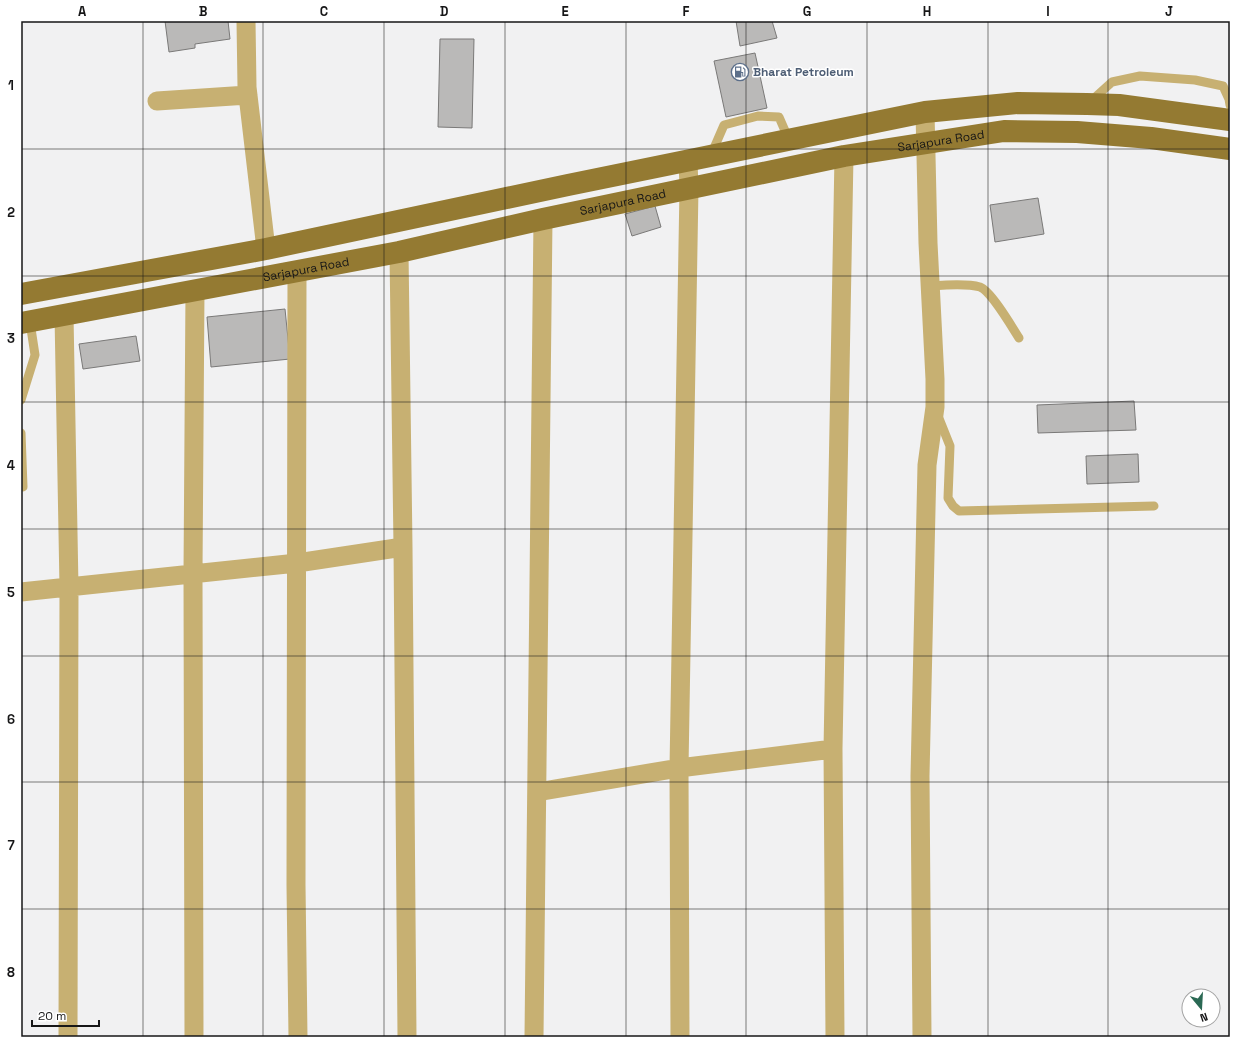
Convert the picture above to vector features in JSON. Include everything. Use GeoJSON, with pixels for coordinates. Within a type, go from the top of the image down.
{"type":"FeatureCollection","features":[{"type":"Feature","properties":{"kind":"main road"},"geometry":{"type":"LineString","coordinates":[[21,294],[266,249],[925,112],[1018,102],[1119,105],[1230,120]]}},
{"type":"Feature","properties":{"kind":"main road","name":"Sarjapura Road"},"geometry":{"type":"LineString","coordinates":[[26,322],[399,252],[542,219],[844,156],[1004,131],[1077,132],[1151,138],[1230,149]]}},
{"type":"Feature","properties":{"kind":"street"},"geometry":{"type":"LineString","coordinates":[[246,21],[248,95],[266,249]]}},
{"type":"Feature","properties":{"kind":"street"},"geometry":{"type":"LineString","coordinates":[[157,101],[248,95]]}},
{"type":"Feature","properties":{"kind":"street"},"geometry":{"type":"LineString","coordinates":[[922,1037],[920,776],[927,465],[935,407],[925,112]]}},
{"type":"Feature","properties":{"kind":"street"},"geometry":{"type":"LineString","coordinates":[[835,1037],[833,750],[844,156]]}},
{"type":"Feature","properties":{"kind":"street"},"geometry":{"type":"LineString","coordinates":[[680,1037],[680,768],[689,188],[688,161]]}},
{"type":"Feature","properties":{"kind":"street"},"geometry":{"type":"LineString","coordinates":[[534,1037],[542,219]]}},
{"type":"Feature","properties":{"kind":"street"},"geometry":{"type":"LineString","coordinates":[[399,252],[404,547],[407,1037]]}},
{"type":"Feature","properties":{"kind":"street"},"geometry":{"type":"LineString","coordinates":[[297,271],[296,885],[298,1037]]}},
{"type":"Feature","properties":{"kind":"street"},"geometry":{"type":"LineString","coordinates":[[194,1037],[193,573],[195,290]]}},
{"type":"Feature","properties":{"kind":"street"},"geometry":{"type":"LineString","coordinates":[[64,315],[69,587],[68,1037]]}},
{"type":"Feature","properties":{"kind":"street"},"geometry":{"type":"LineString","coordinates":[[21,592],[297,562],[404,547]]}},
{"type":"Feature","properties":{"kind":"street"},"geometry":{"type":"LineString","coordinates":[[537,792],[680,768],[833,750]]}},
{"type":"Feature","properties":{"kind":"lane"},"geometry":{"type":"LineString","coordinates":[[1087,104],[1112,82],[1140,76],[1195,80],[1223,86],[1230,105]]}},
{"type":"Feature","properties":{"kind":"lane"},"geometry":{"type":"LineString","coordinates":[[710,156],[724,125],[758,116],[779,117],[789,140]]}},
{"type":"Feature","properties":{"kind":"lane"},"geometry":{"type":"LineString","coordinates":[[930,286],[957,284],[981,287],[996,302],[1019,338]]}},
{"type":"Feature","properties":{"kind":"lane"},"geometry":{"type":"LineString","coordinates":[[21,400],[35,355],[26,322]]}},
{"type":"Feature","properties":{"kind":"lane"},"geometry":{"type":"LineString","coordinates":[[935,407],[950,446],[948,498],[953,506],[959,511],[1154,506]]}},
{"type":"Feature","properties":{"kind":"lane"},"geometry":{"type":"LineString","coordinates":[[21,433],[23,487]]}},
{"type":"Feature","properties":{"kind":"building"},"geometry":{"type":"Polygon","coordinates":[[[165,21],[228,21],[230,39],[195,44],[195,48],[169,52],[165,21]]]}},
{"type":"Feature","properties":{"kind":"building"},"geometry":{"type":"Polygon","coordinates":[[[736,21],[772,21],[777,38],[740,46],[736,21]]]}},
{"type":"Feature","properties":{"kind":"building"},"geometry":{"type":"Polygon","coordinates":[[[440,39],[474,39],[472,128],[438,127],[440,39]]]}},
{"type":"Feature","properties":{"kind":"building"},"geometry":{"type":"Polygon","coordinates":[[[755,53],[767,108],[726,117],[714,61],[755,53]]]}},
{"type":"Feature","properties":{"kind":"building"},"geometry":{"type":"Polygon","coordinates":[[[1038,198],[1044,234],[995,242],[990,205],[1038,198]]]}},
{"type":"Feature","properties":{"kind":"building"},"geometry":{"type":"Polygon","coordinates":[[[655,206],[661,227],[632,236],[625,214],[655,206]]]}},
{"type":"Feature","properties":{"kind":"building"},"geometry":{"type":"Polygon","coordinates":[[[285,309],[290,359],[211,367],[207,317],[285,309]]]}},
{"type":"Feature","properties":{"kind":"building"},"geometry":{"type":"Polygon","coordinates":[[[136,336],[140,361],[83,369],[79,344],[136,336]]]}},
{"type":"Feature","properties":{"kind":"building"},"geometry":{"type":"Polygon","coordinates":[[[1134,401],[1136,430],[1038,433],[1037,405],[1134,401]]]}},
{"type":"Feature","properties":{"kind":"building"},"geometry":{"type":"Polygon","coordinates":[[[1138,454],[1139,482],[1087,484],[1086,456],[1138,454]]]}},
{"type":"Feature","properties":{"kind":"place","name":"Bharat Petroleum"},"geometry":{"type":"Point","coordinates":[740,72]}}]}
